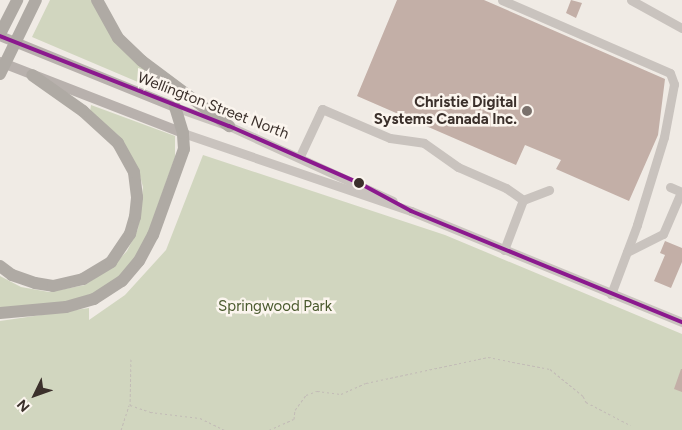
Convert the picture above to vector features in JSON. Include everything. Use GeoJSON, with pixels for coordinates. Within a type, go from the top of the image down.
{"type":"FeatureCollection","features":[{"type":"Feature","properties":{"kind":"highway"},"geometry":{"type":"LineString","coordinates":[[0,35],[17,0]]}},
{"type":"Feature","properties":{"kind":"highway"},"geometry":{"type":"LineString","coordinates":[[0,74],[36,0]]}},
{"type":"Feature","properties":{"kind":"highway"},"geometry":{"type":"LineString","coordinates":[[97,0],[118,38],[142,61],[229,126]]}},
{"type":"Feature","properties":{"kind":"highway"},"geometry":{"type":"LineString","coordinates":[[0,266],[12,275],[35,283],[53,286],[83,279],[111,262],[130,234],[135,217],[137,197],[134,172],[118,142],[83,111],[32,75]]}},
{"type":"Feature","properties":{"kind":"highway"},"geometry":{"type":"LineString","coordinates":[[0,313],[66,307],[94,299],[122,282],[139,261],[153,235],[184,149],[183,133],[175,107]]}},
{"type":"Feature","properties":{"kind":"main road","name":"Wellington Street North"},"geometry":{"type":"LineString","coordinates":[[0,35],[44,55],[175,107]]}},
{"type":"Feature","properties":{"kind":"main road","name":"Wellington Street North"},"geometry":{"type":"LineString","coordinates":[[0,62],[183,133]]}},
{"type":"Feature","properties":{"kind":"street"},"geometry":{"type":"LineString","coordinates":[[502,0],[670,73],[674,84],[664,137],[627,252],[611,294]]}},
{"type":"Feature","properties":{"kind":"street"},"geometry":{"type":"LineString","coordinates":[[631,0],[682,28]]}},
{"type":"Feature","properties":{"kind":"street","name":"Wellington Street North"},"geometry":{"type":"LineString","coordinates":[[175,107],[229,126],[300,156],[410,211],[682,322]]}},
{"type":"Feature","properties":{"kind":"street"},"geometry":{"type":"LineString","coordinates":[[300,156],[322,109],[390,138],[424,143],[458,167],[506,188],[523,200]]}},
{"type":"Feature","properties":{"kind":"street","name":"Wellington Street North"},"geometry":{"type":"LineString","coordinates":[[183,133],[319,182],[410,211]]}},
{"type":"Feature","properties":{"kind":"street"},"geometry":{"type":"LineString","coordinates":[[627,252],[662,234],[682,192],[670,187]]}},
{"type":"Feature","properties":{"kind":"street"},"geometry":{"type":"LineString","coordinates":[[504,250],[523,200],[549,190]]}},
{"type":"Feature","properties":{"kind":"path"},"geometry":{"type":"LineString","coordinates":[[269,430],[294,419],[295,410],[306,395],[318,391],[342,394],[366,383],[488,357],[550,369],[583,396],[586,402],[630,425]]}},
{"type":"Feature","properties":{"kind":"path"},"geometry":{"type":"LineString","coordinates":[[122,430],[130,405],[131,359]]}},
{"type":"Feature","properties":{"kind":"path"},"geometry":{"type":"LineString","coordinates":[[130,405],[150,412],[200,418],[225,430]]}},
{"type":"Feature","properties":{"kind":"green space"},"geometry":{"type":"Polygon","coordinates":[[[50,0],[91,0],[113,39],[164,86],[159,91],[32,37],[50,0]]]}},
{"type":"Feature","properties":{"kind":"green space"},"geometry":{"type":"Polygon","coordinates":[[[91,105],[175,136],[175,157],[142,250],[118,279],[99,291],[72,301],[0,309],[0,276],[21,287],[49,292],[85,285],[113,266],[127,251],[138,229],[143,187],[138,169],[118,135],[90,112],[91,105]]]}},
{"type":"Feature","properties":{"kind":"green space","name":"Springwood Park"},"geometry":{"type":"Polygon","coordinates":[[[203,155],[445,235],[682,334],[682,430],[0,430],[0,321],[89,308],[89,320],[125,295],[166,250],[203,155]]]}},
{"type":"Feature","properties":{"kind":"building","name":"Christie Digital Systems Canada Inc."},"geometry":{"type":"Polygon","coordinates":[[[397,0],[484,0],[665,79],[658,135],[629,201],[556,169],[561,160],[525,145],[516,165],[357,96],[397,0]]]}},
{"type":"Feature","properties":{"kind":"building"},"geometry":{"type":"Polygon","coordinates":[[[571,0],[582,3],[576,18],[566,13],[571,0]]]}},
{"type":"Feature","properties":{"kind":"building"},"geometry":{"type":"Polygon","coordinates":[[[665,241],[682,248],[682,262],[671,288],[654,281],[665,255],[660,253],[665,241]]]}},
{"type":"Feature","properties":{"kind":"building"},"geometry":{"type":"Polygon","coordinates":[[[682,369],[682,392],[674,389],[682,369]]]}},
{"type":"Feature","properties":{"kind":"transit line"},"geometry":{"type":"LineString","coordinates":[[0,36],[229,126],[361,184],[411,211],[682,322]]}},
{"type":"Feature","properties":{"kind":"place","name":"Christie Digital Systems Canada Inc."},"geometry":{"type":"Point","coordinates":[527,111]}}]}
